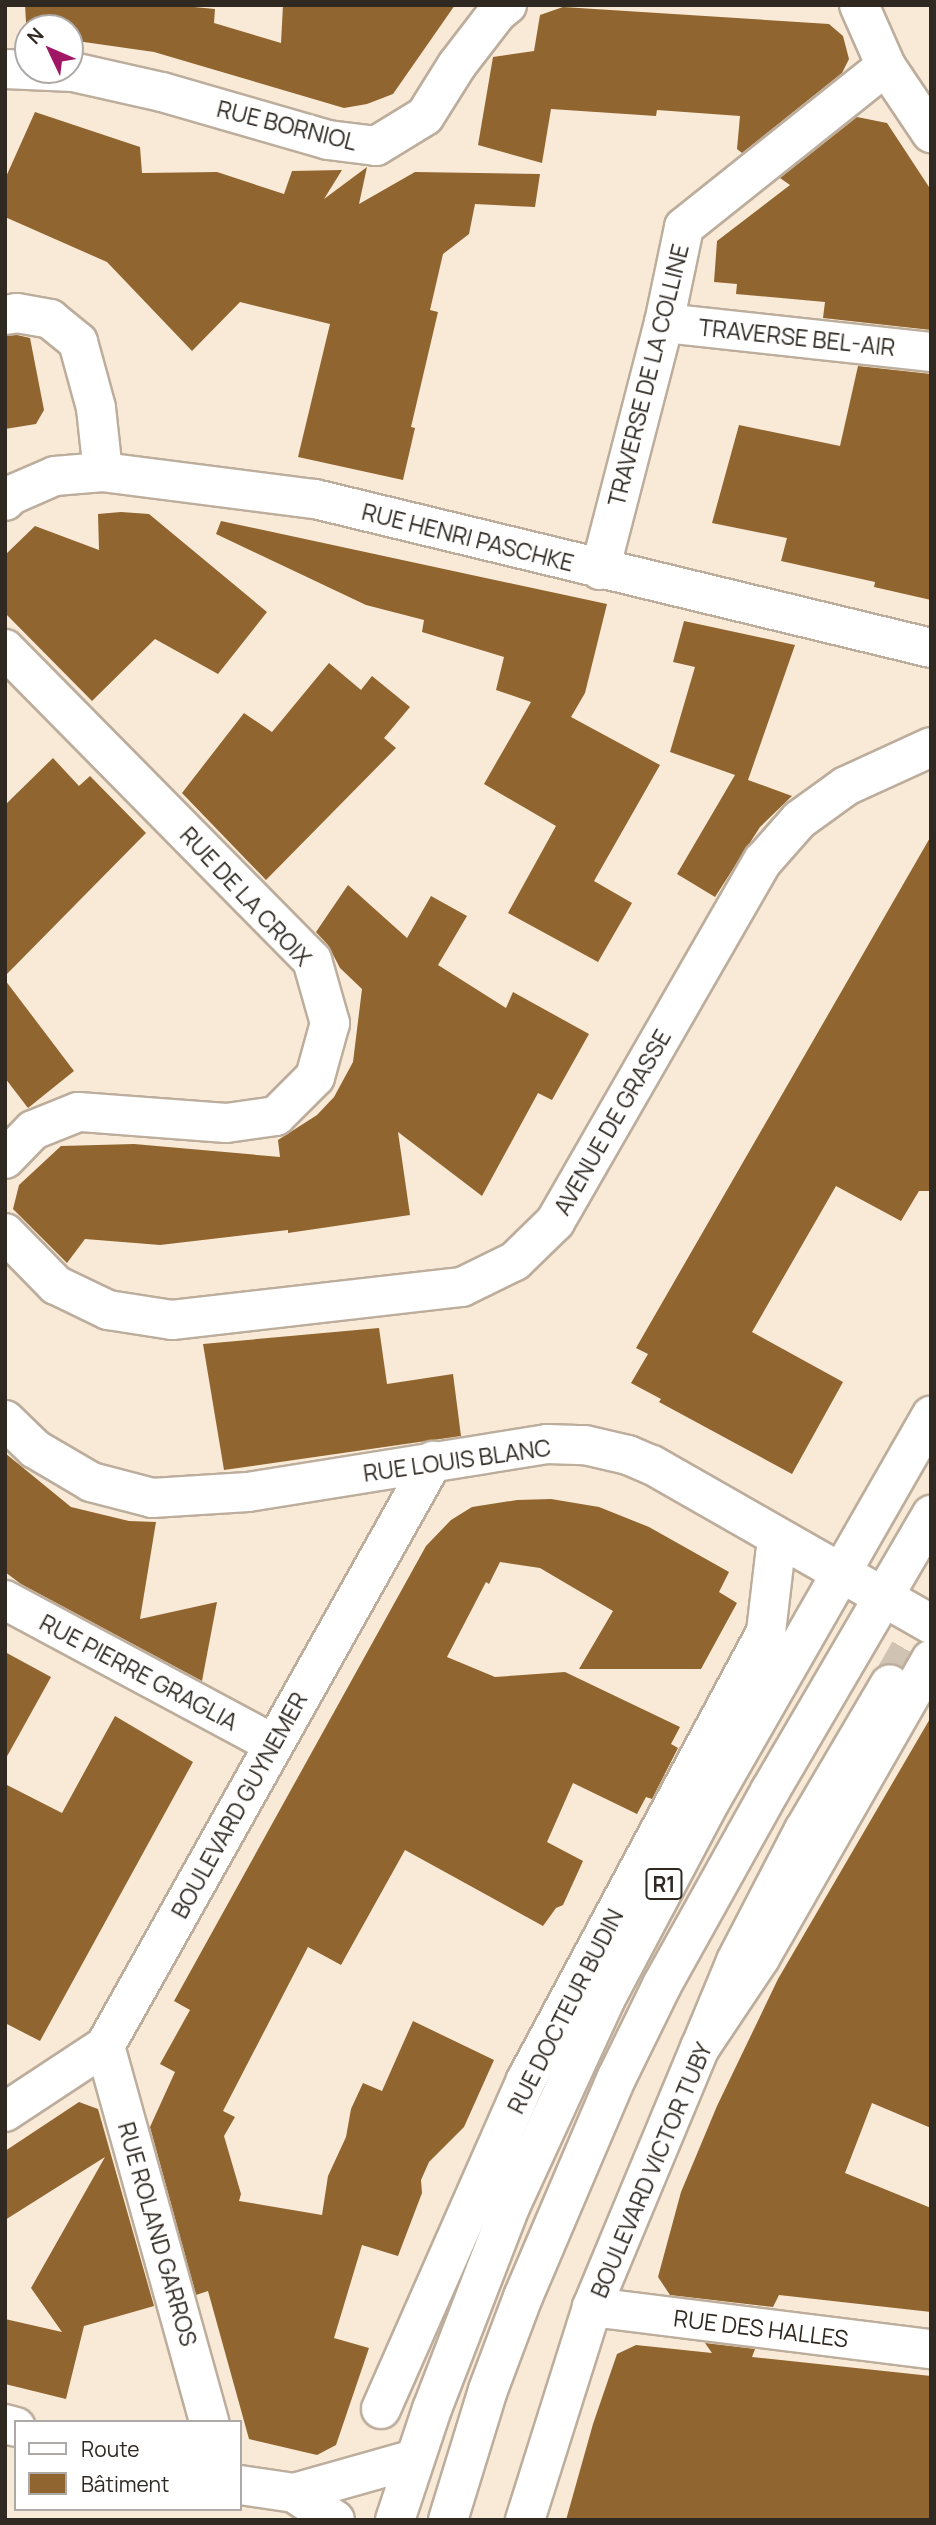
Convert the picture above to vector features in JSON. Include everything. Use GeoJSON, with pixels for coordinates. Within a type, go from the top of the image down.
{"type":"FeatureCollection","features":[{"type":"Feature","properties":{"kind":"main road","name":"RUE BORNIOL"},"geometry":{"type":"LineString","coordinates":[[5,69],[73,72],[162,92],[328,140],[376,146],[425,116],[457,65],[497,13],[507,5]]}},
{"type":"Feature","properties":{"kind":"main road"},"geometry":{"type":"LineString","coordinates":[[859,5],[886,66],[931,133]]}},
{"type":"Feature","properties":{"kind":"main road","name":"TRAVERSE DE LA COLLINE"},"geometry":{"type":"LineString","coordinates":[[600,570],[664,323],[684,227],[886,66]]}},
{"type":"Feature","properties":{"kind":"main road"},"geometry":{"type":"LineString","coordinates":[[5,315],[50,319],[78,342],[96,408],[103,472]]}},
{"type":"Feature","properties":{"kind":"main road","name":"TRAVERSE BEL-AIR"},"geometry":{"type":"LineString","coordinates":[[664,323],[931,352]]}},
{"type":"Feature","properties":{"kind":"main road","name":"RUE HENRI PASCHKE"},"geometry":{"type":"LineString","coordinates":[[5,502],[11,495],[55,476],[103,472],[315,499],[931,648]]}},
{"type":"Feature","properties":{"kind":"main road","name":"RUE DE LA CROIX"},"geometry":{"type":"LineString","coordinates":[[5,649],[312,960],[330,1023],[316,1077],[276,1116],[226,1123],[78,1112],[33,1130],[5,1159]]}},
{"type":"Feature","properties":{"kind":"main road","name":"AVENUE DE GRASSE"},"geometry":{"type":"LineString","coordinates":[[5,1233],[56,1285],[107,1310],[173,1320],[462,1287],[515,1261],[555,1222],[763,861],[799,820],[846,786],[931,747]]}},
{"type":"Feature","properties":{"kind":"main road","name":"R1"},"geometry":{"type":"LineString","coordinates":[[395,2520],[414,2459],[510,2207],[604,2000],[684,1847],[931,1416]]}},
{"type":"Feature","properties":{"kind":"main road","name":"RUE LOUIS BLANC"},"geometry":{"type":"LineString","coordinates":[[5,1420],[35,1449],[91,1482],[152,1498],[248,1492],[547,1444],[585,1445],[628,1455],[652,1465],[931,1624]]}},
{"type":"Feature","properties":{"kind":"main road","name":"BOULEVARD GUYNEMER"},"geometry":{"type":"LineString","coordinates":[[5,2112],[105,2046],[272,1743],[433,1461]]}},
{"type":"Feature","properties":{"kind":"main road","name":"R1"},"geometry":{"type":"LineString","coordinates":[[448,2520],[488,2389],[523,2297],[617,2077],[662,1985],[770,1790],[931,1515]]}},
{"type":"Feature","properties":{"kind":"main road","name":"RUE DOCTEUR BUDIN"},"geometry":{"type":"LineString","coordinates":[[381,2409],[526,2080],[766,1632],[777,1538]]}},
{"type":"Feature","properties":{"kind":"main road","name":"RUE PIERRE GRAGLIA"},"geometry":{"type":"LineString","coordinates":[[5,1600],[272,1743]]}},
{"type":"Feature","properties":{"kind":"main road","name":"BOULEVARD VICTOR TUBY"},"geometry":{"type":"LineString","coordinates":[[525,2520],[592,2307],[700,2048],[760,1958],[931,1660]]}},
{"type":"Feature","properties":{"kind":"main road"},"geometry":{"type":"LineString","coordinates":[[700,2048],[736,1961],[804,1830],[890,1684]]}},
{"type":"Feature","properties":{"kind":"main road","name":"RUE ROLAND GARROS"},"geometry":{"type":"LineString","coordinates":[[105,2046],[208,2420]]}},
{"type":"Feature","properties":{"kind":"main road","name":"RUE DES HALLES"},"geometry":{"type":"LineString","coordinates":[[592,2307],[931,2349]]}},
{"type":"Feature","properties":{"kind":"main road"},"geometry":{"type":"LineString","coordinates":[[242,2485],[294,2493],[414,2459]]}},
{"type":"Feature","properties":{"kind":"main road"},"geometry":{"type":"LineString","coordinates":[[294,2493],[335,2520]]}},
{"type":"Feature","properties":{"kind":"building"},"geometry":{"type":"Polygon","coordinates":[[[25,5],[173,5],[215,9],[214,23],[281,43],[283,5],[455,5],[393,94],[367,104],[344,108],[154,52],[84,42],[84,14],[26,14],[25,5]]]}},
{"type":"Feature","properties":{"kind":"building"},"geometry":{"type":"Polygon","coordinates":[[[563,7],[829,24],[843,36],[849,59],[842,73],[742,153],[737,149],[740,116],[657,110],[656,116],[551,109],[542,163],[478,145],[493,57],[534,51],[540,15],[563,7]]]}},
{"type":"Feature","properties":{"kind":"building"},"geometry":{"type":"Polygon","coordinates":[[[35,112],[140,147],[142,173],[217,172],[284,194],[292,171],[342,170],[324,199],[367,167],[359,204],[415,172],[540,174],[535,207],[475,204],[469,234],[443,254],[430,310],[438,312],[411,427],[415,428],[403,480],[298,457],[330,324],[240,302],[192,351],[107,262],[5,217],[5,179],[35,112]]]}},
{"type":"Feature","properties":{"kind":"building"},"geometry":{"type":"Polygon","coordinates":[[[857,117],[887,123],[931,190],[931,330],[823,318],[825,302],[736,294],[737,284],[714,282],[717,241],[790,185],[780,178],[857,117]]]}},
{"type":"Feature","properties":{"kind":"building"},"geometry":{"type":"Polygon","coordinates":[[[5,336],[30,338],[44,410],[36,424],[5,429],[5,336]]]}},
{"type":"Feature","properties":{"kind":"building"},"geometry":{"type":"Polygon","coordinates":[[[858,366],[931,374],[931,600],[874,587],[875,582],[781,561],[787,538],[712,523],[739,425],[840,446],[858,366]]]}},
{"type":"Feature","properties":{"kind":"building"},"geometry":{"type":"Polygon","coordinates":[[[98,514],[149,514],[267,612],[218,674],[155,639],[92,701],[5,613],[5,555],[35,526],[99,550],[98,514]]]}},
{"type":"Feature","properties":{"kind":"building"},"geometry":{"type":"Polygon","coordinates":[[[221,521],[607,604],[585,693],[571,717],[660,765],[594,881],[632,903],[598,962],[508,913],[556,826],[484,784],[531,702],[496,690],[504,657],[422,632],[424,620],[366,605],[216,534],[221,521]]]}},
{"type":"Feature","properties":{"kind":"building"},"geometry":{"type":"Polygon","coordinates":[[[684,621],[795,645],[748,780],[792,796],[760,827],[715,897],[677,874],[735,775],[670,752],[695,667],[673,662],[684,621]]]}},
{"type":"Feature","properties":{"kind":"building"},"geometry":{"type":"Polygon","coordinates":[[[329,663],[361,690],[372,676],[410,707],[384,738],[396,748],[266,880],[182,793],[244,713],[272,732],[329,663]]]}},
{"type":"Feature","properties":{"kind":"building"},"geometry":{"type":"Polygon","coordinates":[[[53,758],[79,786],[90,776],[146,833],[5,976],[5,805],[53,758]]]}},
{"type":"Feature","properties":{"kind":"building"},"geometry":{"type":"Polygon","coordinates":[[[931,836],[931,1191],[919,1191],[901,1221],[836,1186],[752,1332],[843,1382],[792,1474],[659,1402],[661,1399],[631,1383],[648,1354],[636,1348],[931,836]]]}},
{"type":"Feature","properties":{"kind":"building"},"geometry":{"type":"Polygon","coordinates":[[[348,885],[407,938],[431,896],[467,916],[438,965],[506,1008],[513,992],[589,1034],[552,1100],[538,1093],[482,1196],[398,1132],[410,1215],[288,1233],[288,1230],[160,1245],[85,1239],[67,1263],[13,1209],[19,1185],[61,1146],[134,1144],[280,1157],[278,1140],[317,1115],[334,1097],[353,1062],[362,989],[340,968],[328,945],[316,932],[348,885]]]}},
{"type":"Feature","properties":{"kind":"building"},"geometry":{"type":"Polygon","coordinates":[[[5,980],[74,1071],[28,1108],[5,1078],[5,980]]]}},
{"type":"Feature","properties":{"kind":"building"},"geometry":{"type":"Polygon","coordinates":[[[379,1328],[387,1384],[453,1374],[461,1436],[224,1470],[203,1344],[379,1328]]]}},
{"type":"Feature","properties":{"kind":"building"},"geometry":{"type":"Polygon","coordinates":[[[5,1453],[71,1507],[129,1521],[156,1522],[140,1619],[217,1602],[202,1681],[21,1584],[5,1572],[5,1453]]]}},
{"type":"Feature","properties":{"kind":"building"},"geometry":{"type":"Polygon","coordinates":[[[551,1499],[599,1507],[649,1527],[729,1572],[719,1592],[737,1603],[701,1669],[579,1669],[613,1611],[540,1568],[500,1562],[489,1584],[486,1582],[447,1657],[495,1677],[565,1672],[680,1727],[671,1744],[678,1748],[652,1799],[646,1797],[637,1814],[573,1783],[547,1842],[583,1861],[563,1905],[556,1908],[543,1926],[405,1850],[341,1965],[308,1947],[223,2111],[235,2117],[224,2136],[241,2194],[239,2201],[322,2215],[328,2176],[346,2137],[351,2109],[363,2083],[382,2091],[413,2021],[494,2060],[464,2127],[429,2162],[421,2180],[422,2193],[398,2256],[362,2245],[334,2338],[369,2348],[336,2445],[317,2455],[249,2439],[208,2291],[196,2295],[150,2127],[175,2072],[160,2064],[190,2010],[174,2001],[426,1546],[451,1520],[472,1507],[517,1500],[551,1499]]]}},
{"type":"Feature","properties":{"kind":"building"},"geometry":{"type":"Polygon","coordinates":[[[5,1652],[51,1677],[5,1760],[5,1652]]]}},
{"type":"Feature","properties":{"kind":"building"},"geometry":{"type":"Polygon","coordinates":[[[115,1716],[193,1762],[40,2041],[5,2023],[5,1784],[62,1813],[115,1716]]]}},
{"type":"Feature","properties":{"kind":"building"},"geometry":{"type":"Polygon","coordinates":[[[931,1717],[931,2128],[872,2103],[845,2173],[931,2208],[931,2312],[779,2295],[773,2307],[670,2295],[658,2277],[681,2192],[717,2106],[778,1979],[931,1717]]]}},
{"type":"Feature","properties":{"kind":"building"},"geometry":{"type":"Polygon","coordinates":[[[79,2102],[98,2109],[154,2306],[84,2326],[66,2399],[5,2384],[5,2319],[62,2332],[31,2288],[105,2157],[5,2220],[5,2151],[79,2102]]]}},
{"type":"Feature","properties":{"kind":"building"},"geometry":{"type":"Polygon","coordinates":[[[705,2343],[755,2349],[752,2357],[931,2376],[931,2520],[566,2520],[593,2424],[617,2354],[636,2345],[712,2353],[705,2343]]]}},
{"type":"Feature","properties":{"kind":"tunnel"},"geometry":{"type":"LineString","coordinates":[[890,1684],[931,1612]]}}]}
